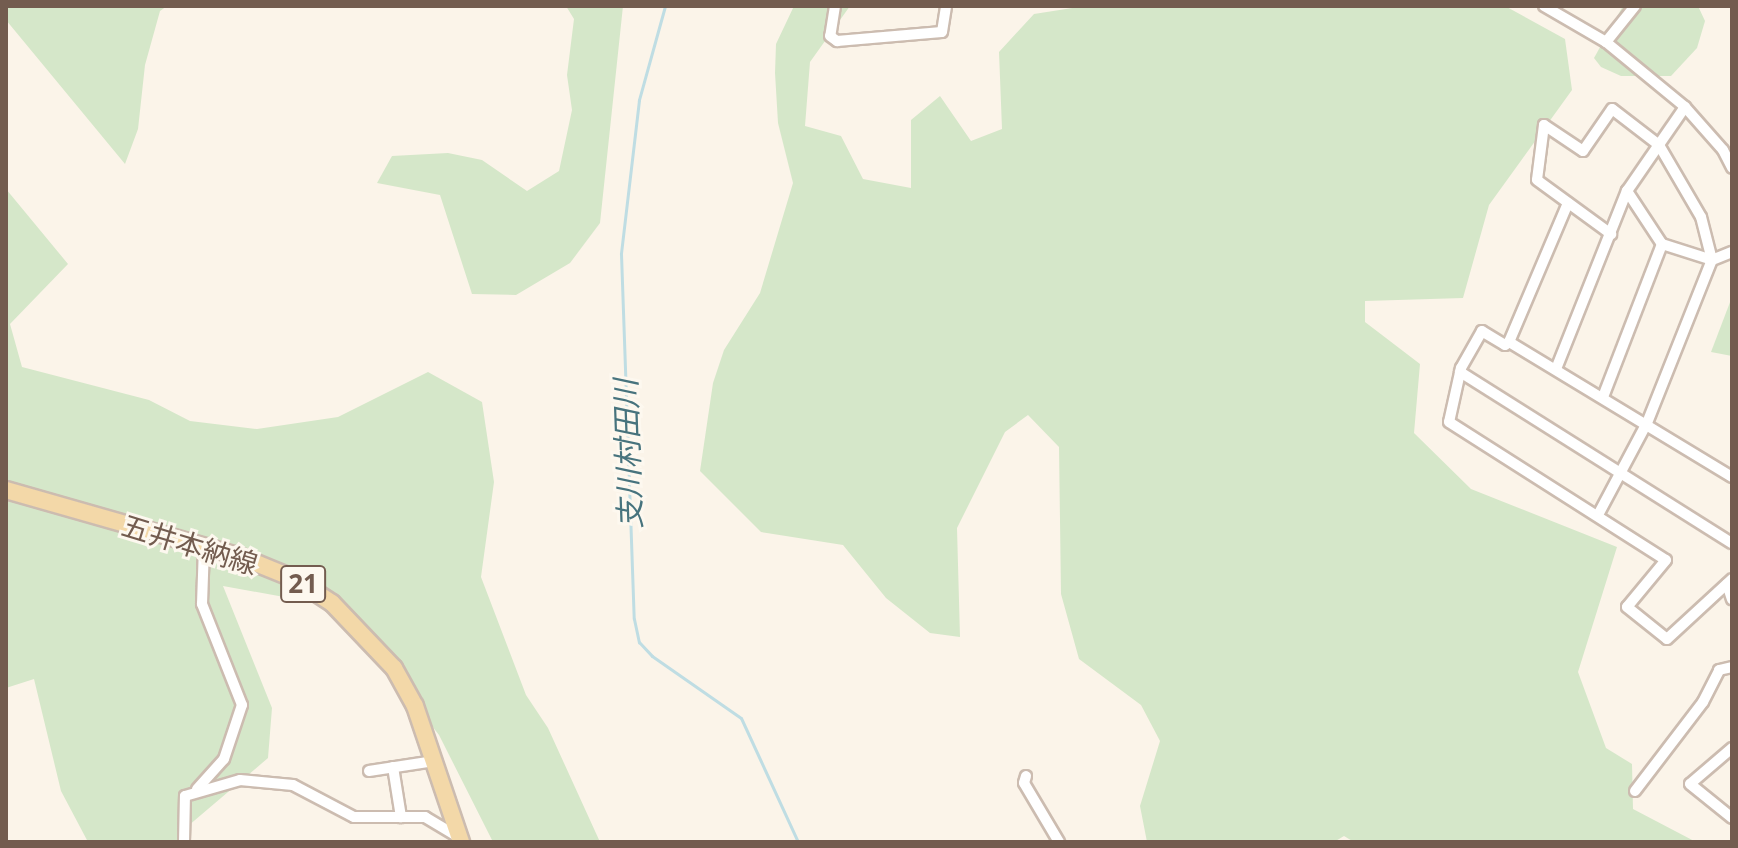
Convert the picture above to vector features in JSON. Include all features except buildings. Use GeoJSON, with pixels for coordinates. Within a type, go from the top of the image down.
{"type":"FeatureCollection","features":[{"type":"Feature","properties":{"kind":"main road","name":"五井本納線"},"geometry":{"type":"LineString","coordinates":[[6,490],[273,569],[332,603],[394,668],[415,706],[460,840]]}},
{"type":"Feature","properties":{"kind":"street"},"geometry":{"type":"LineString","coordinates":[[835,6],[830,36],[837,41],[942,32],[946,6]]}},
{"type":"Feature","properties":{"kind":"street"},"geometry":{"type":"LineString","coordinates":[[1544,6],[1606,42],[1685,107],[1723,150],[1732,168]]}},
{"type":"Feature","properties":{"kind":"street"},"geometry":{"type":"LineString","coordinates":[[1606,42],[1635,6]]}},
{"type":"Feature","properties":{"kind":"street"},"geometry":{"type":"LineString","coordinates":[[1556,369],[1627,191],[1685,107]]}},
{"type":"Feature","properties":{"kind":"street"},"geometry":{"type":"LineString","coordinates":[[1598,515],[1647,423],[1712,260],[1701,217],[1659,145],[1612,109],[1583,151],[1544,125],[1537,180],[1611,234]]}},
{"type":"Feature","properties":{"kind":"street"},"geometry":{"type":"LineString","coordinates":[[1627,191],[1662,244],[1712,260],[1732,252]]}},
{"type":"Feature","properties":{"kind":"street"},"geometry":{"type":"LineString","coordinates":[[1568,203],[1509,342],[1505,345],[1482,331],[1460,372],[1449,422],[1666,560],[1627,607],[1667,639],[1729,581]]}},
{"type":"Feature","properties":{"kind":"street"},"geometry":{"type":"LineString","coordinates":[[1603,397],[1662,244]]}},
{"type":"Feature","properties":{"kind":"street"},"geometry":{"type":"LineString","coordinates":[[1509,342],[1732,477]]}},
{"type":"Feature","properties":{"kind":"street"},"geometry":{"type":"LineString","coordinates":[[1460,372],[1732,543]]}},
{"type":"Feature","properties":{"kind":"street"},"geometry":{"type":"LineString","coordinates":[[184,842],[185,796],[197,789],[224,759],[242,705],[202,604],[204,547]]}},
{"type":"Feature","properties":{"kind":"street"},"geometry":{"type":"LineString","coordinates":[[1729,581],[1732,599]]}},
{"type":"Feature","properties":{"kind":"street"},"geometry":{"type":"LineString","coordinates":[[1635,791],[1703,702],[1719,670],[1732,667]]}},
{"type":"Feature","properties":{"kind":"street"},"geometry":{"type":"LineString","coordinates":[[1732,748],[1690,784],[1732,818]]}},
{"type":"Feature","properties":{"kind":"street"},"geometry":{"type":"LineString","coordinates":[[369,771],[434,761]]}},
{"type":"Feature","properties":{"kind":"street"},"geometry":{"type":"LineString","coordinates":[[393,767],[401,817]]}},
{"type":"Feature","properties":{"kind":"street"},"geometry":{"type":"LineString","coordinates":[[1026,776],[1024,783],[1059,842]]}},
{"type":"Feature","properties":{"kind":"street"},"geometry":{"type":"LineString","coordinates":[[197,789],[240,780],[285,783],[354,817],[425,817],[460,840]]}},
{"type":"Feature","properties":{"kind":"green space"},"geometry":{"type":"Polygon","coordinates":[[[6,6],[167,6],[160,11],[145,65],[138,129],[125,164],[6,20],[6,6]]]}},
{"type":"Feature","properties":{"kind":"green space"},"geometry":{"type":"Polygon","coordinates":[[[566,6],[623,6],[600,223],[570,263],[516,295],[472,294],[440,195],[377,183],[392,156],[448,153],[482,160],[527,191],[559,171],[572,110],[567,75],[574,19],[566,6]]]}},
{"type":"Feature","properties":{"kind":"green space"},"geometry":{"type":"Polygon","coordinates":[[[794,6],[850,6],[810,62],[805,126],[841,136],[863,179],[911,188],[911,120],[940,96],[971,141],[1002,129],[999,52],[1034,14],[1085,6],[1505,6],[1565,39],[1572,90],[1489,205],[1463,298],[1365,301],[1365,322],[1420,364],[1414,433],[1471,489],[1617,547],[1578,672],[1606,748],[1632,764],[1633,809],[1696,842],[1354,842],[1344,836],[1334,842],[1147,842],[1140,806],[1160,741],[1141,705],[1079,659],[1061,594],[1059,447],[1028,415],[1005,432],[957,528],[960,637],[930,633],[886,598],[843,545],[761,532],[700,471],[713,383],[724,350],[760,293],[793,183],[778,123],[775,73],[776,44],[794,6]]]}},
{"type":"Feature","properties":{"kind":"green space"},"geometry":{"type":"Polygon","coordinates":[[[1623,6],[1698,6],[1705,21],[1697,48],[1671,76],[1621,76],[1601,67],[1594,58],[1623,6]]]}},
{"type":"Feature","properties":{"kind":"green space"},"geometry":{"type":"Polygon","coordinates":[[[6,189],[68,264],[10,324],[22,367],[149,400],[190,421],[257,429],[338,417],[428,372],[482,402],[494,482],[481,577],[526,695],[548,728],[600,842],[493,842],[439,735],[339,607],[223,586],[272,708],[268,758],[188,826],[188,842],[88,842],[61,791],[34,679],[6,688],[6,189]]]}},
{"type":"Feature","properties":{"kind":"green space"},"geometry":{"type":"Polygon","coordinates":[[[1732,297],[1732,356],[1711,352],[1732,297]]]}},
{"type":"Feature","properties":{"kind":"waterway","name":"支川村田川"},"geometry":{"type":"LineString","coordinates":[[665,6],[639,100],[621,254],[634,619],[639,642],[652,656],[741,718],[798,842]]}}]}
